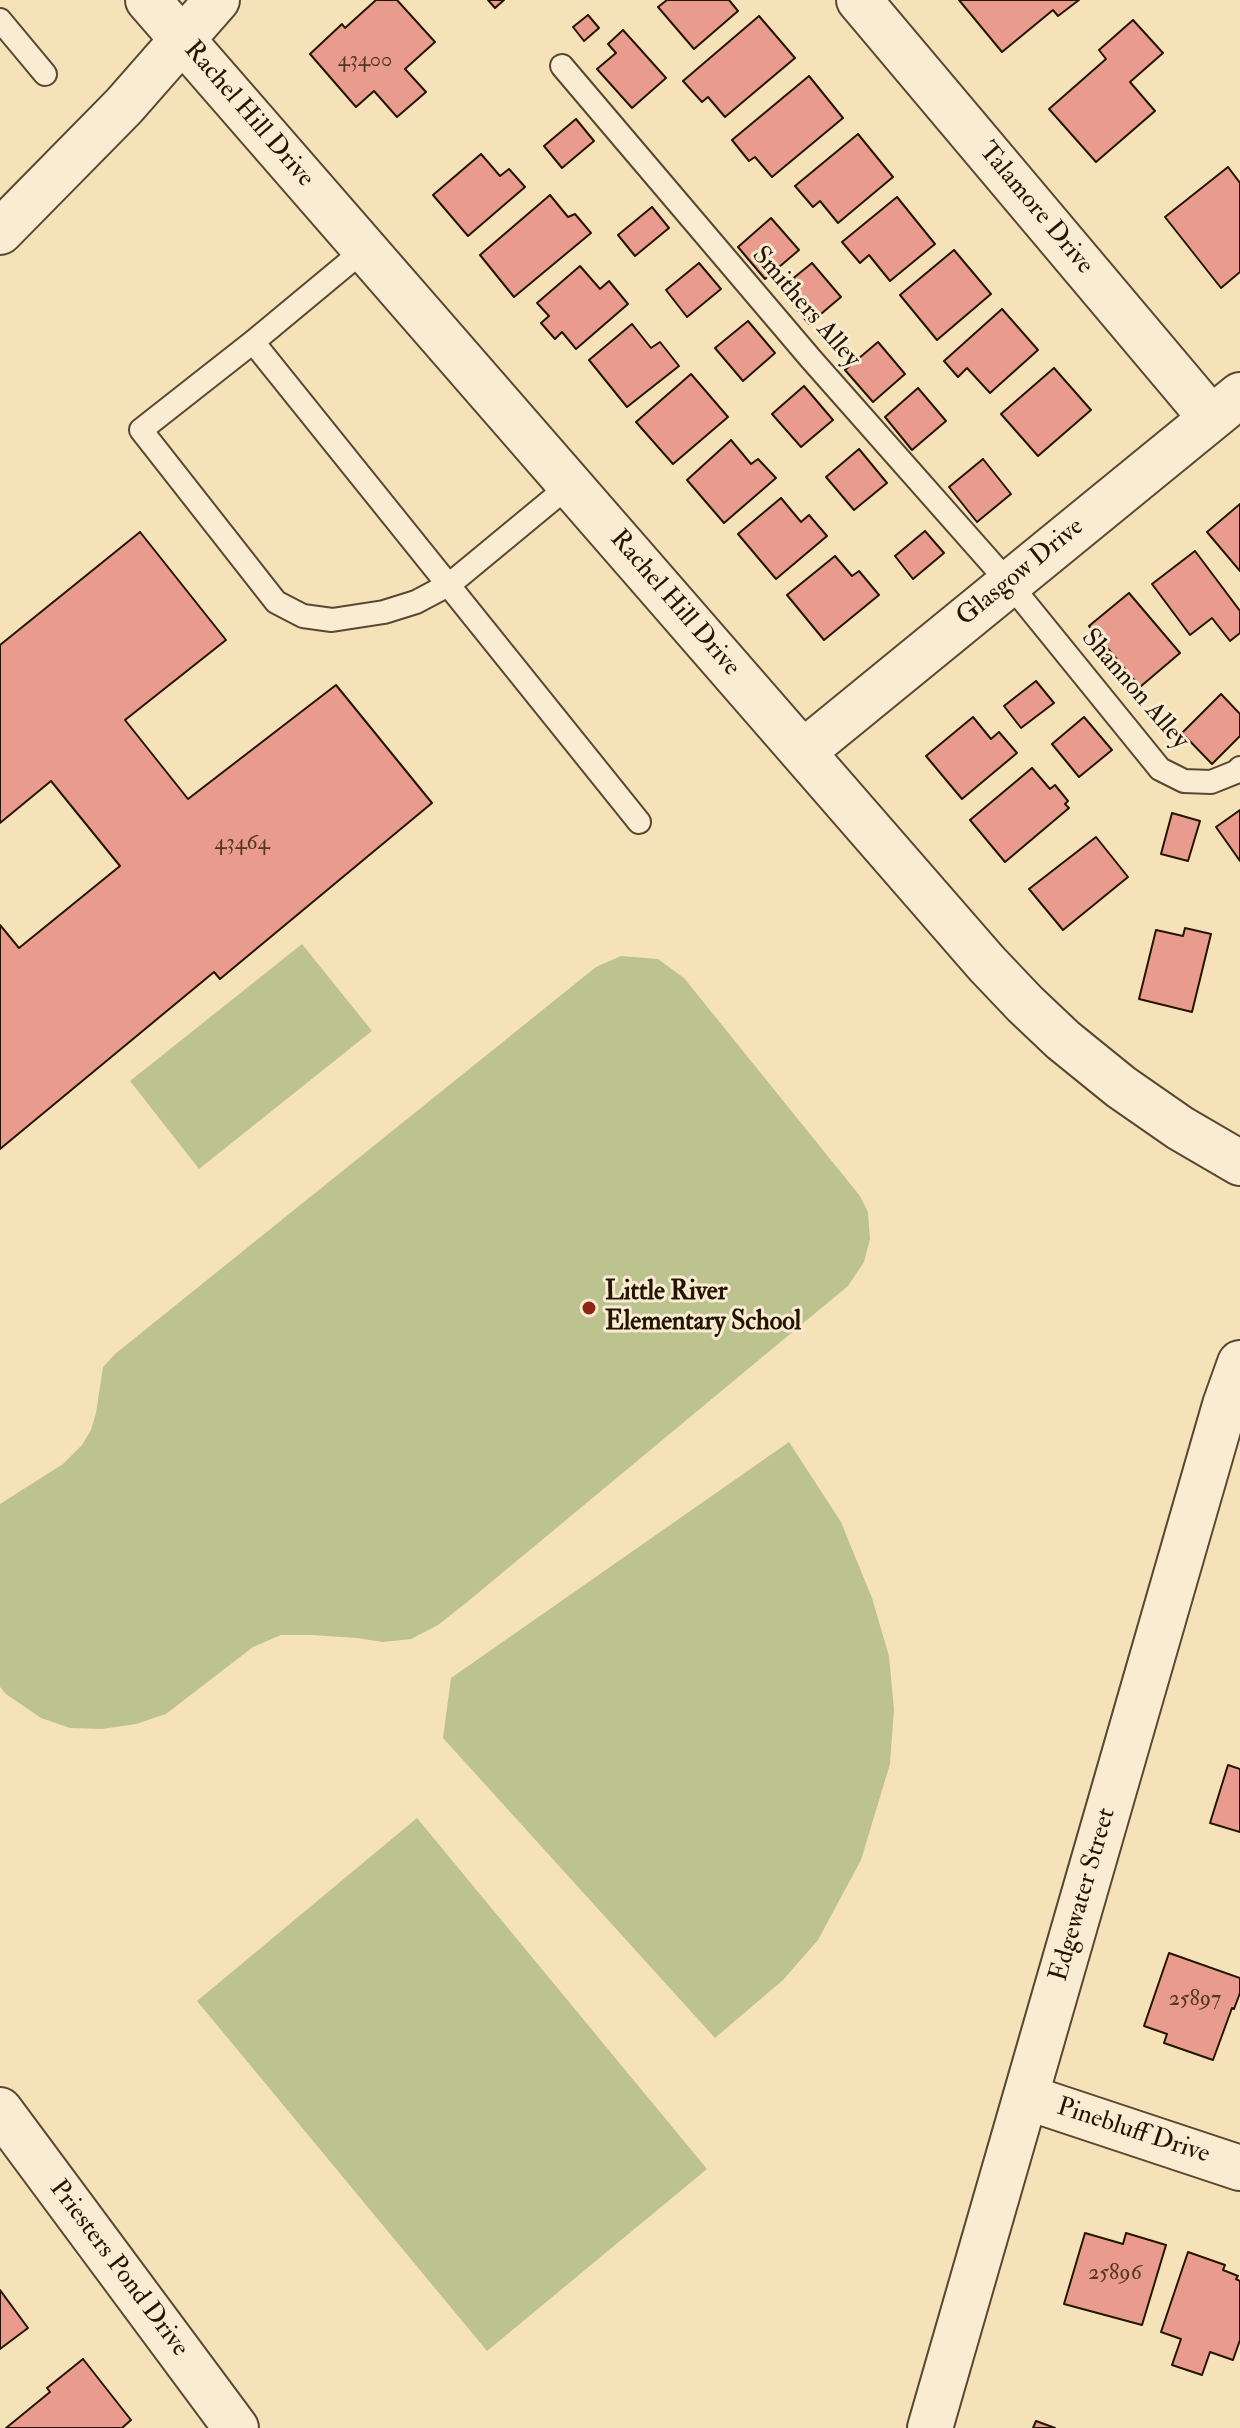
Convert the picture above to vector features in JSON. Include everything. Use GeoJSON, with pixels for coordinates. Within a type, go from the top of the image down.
{"type":"FeatureCollection","features":[{"type":"Feature","properties":{"kind":"street","name":"Rachel Hill Drive"},"geometry":{"type":"LineString","coordinates":[[148,0],[987,964],[1063,1040],[1121,1087],[1180,1128],[1240,1163]]}},
{"type":"Feature","properties":{"kind":"street"},"geometry":{"type":"LineString","coordinates":[[0,232],[124,106],[217,0]]}},
{"type":"Feature","properties":{"kind":"street","name":"Talamore Drive"},"geometry":{"type":"LineString","coordinates":[[859,0],[1226,406]]}},
{"type":"Feature","properties":{"kind":"street","name":"Glasgow Drive"},"geometry":{"type":"LineString","coordinates":[[803,752],[1226,406]]}},
{"type":"Feature","properties":{"kind":"street","name":"Edgewater Street"},"geometry":{"type":"LineString","coordinates":[[930,2428],[1225,1405],[1240,1363]]}},
{"type":"Feature","properties":{"kind":"street","name":"Pinebluff Drive"},"geometry":{"type":"LineString","coordinates":[[1026,2097],[1240,2168]]}},
{"type":"Feature","properties":{"kind":"street","name":"Priesters Pond Drive"},"geometry":{"type":"LineString","coordinates":[[0,2110],[236,2428]]}},
{"type":"Feature","properties":{"kind":"lane"},"geometry":{"type":"LineString","coordinates":[[0,20],[45,74]]}},
{"type":"Feature","properties":{"kind":"lane","name":"Smithers Alley"},"geometry":{"type":"LineString","coordinates":[[562,66],[811,359],[1009,583]]}},
{"type":"Feature","properties":{"kind":"lane"},"geometry":{"type":"LineString","coordinates":[[365,249],[141,430],[276,602],[303,616],[332,620],[384,612],[416,602],[450,584],[571,484]]}},
{"type":"Feature","properties":{"kind":"lane"},"geometry":{"type":"LineString","coordinates":[[253,342],[639,822]]}},
{"type":"Feature","properties":{"kind":"lane","name":"Shannon Alley"},"geometry":{"type":"LineString","coordinates":[[1009,583],[1160,769],[1184,781],[1211,782],[1240,768]]}},
{"type":"Feature","properties":{"kind":"green space"},"geometry":{"type":"Polygon","coordinates":[[[302,944],[372,1031],[199,1169],[130,1081],[302,944]]]}},
{"type":"Feature","properties":{"kind":"green space"},"geometry":{"type":"Polygon","coordinates":[[[621,956],[658,959],[684,978],[860,1196],[868,1212],[870,1239],[864,1262],[848,1286],[466,1603],[438,1625],[411,1639],[383,1642],[281,1635],[253,1647],[166,1714],[136,1724],[102,1729],[70,1728],[41,1718],[6,1694],[0,1687],[0,1504],[63,1464],[82,1445],[96,1413],[103,1367],[115,1354],[596,967],[621,956]]]}},
{"type":"Feature","properties":{"kind":"green space"},"geometry":{"type":"Polygon","coordinates":[[[789,1442],[841,1522],[872,1598],[889,1656],[894,1709],[890,1764],[861,1860],[818,1940],[783,1980],[715,2038],[443,1738],[451,1678],[789,1442]]]}},
{"type":"Feature","properties":{"kind":"green space"},"geometry":{"type":"Polygon","coordinates":[[[417,1818],[707,2169],[487,2351],[197,2001],[417,1818]]]}},
{"type":"Feature","properties":{"kind":"building"},"geometry":{"type":"Polygon","coordinates":[[[376,0],[397,0],[435,42],[405,69],[426,92],[397,117],[374,91],[356,107],[310,54],[342,24],[345,28],[376,0]]]}},
{"type":"Feature","properties":{"kind":"building"},"geometry":{"type":"Polygon","coordinates":[[[488,0],[504,0],[495,8],[488,0]]]}},
{"type":"Feature","properties":{"kind":"building"},"geometry":{"type":"Polygon","coordinates":[[[667,0],[729,0],[738,11],[694,49],[658,7],[667,0]]]}},
{"type":"Feature","properties":{"kind":"building"},"geometry":{"type":"Polygon","coordinates":[[[959,0],[1079,0],[1058,16],[1053,10],[1002,52],[959,0]]]}},
{"type":"Feature","properties":{"kind":"building"},"geometry":{"type":"Polygon","coordinates":[[[588,15],[599,28],[584,41],[573,27],[588,15]]]}},
{"type":"Feature","properties":{"kind":"building"},"geometry":{"type":"Polygon","coordinates":[[[759,16],[795,58],[725,117],[708,97],[702,102],[683,81],[759,16]]]}},
{"type":"Feature","properties":{"kind":"building"},"geometry":{"type":"Polygon","coordinates":[[[1133,20],[1163,53],[1130,82],[1155,111],[1096,162],[1049,109],[1106,59],[1099,50],[1133,20]]]}},
{"type":"Feature","properties":{"kind":"building"},"geometry":{"type":"Polygon","coordinates":[[[623,30],[666,78],[632,108],[597,69],[616,53],[608,44],[623,30]]]}},
{"type":"Feature","properties":{"kind":"building"},"geometry":{"type":"Polygon","coordinates":[[[809,76],[843,118],[772,177],[755,157],[749,161],[732,140],[809,76]]]}},
{"type":"Feature","properties":{"kind":"building"},"geometry":{"type":"Polygon","coordinates":[[[576,119],[594,141],[562,168],[544,146],[576,119]]]}},
{"type":"Feature","properties":{"kind":"building"},"geometry":{"type":"Polygon","coordinates":[[[858,134],[893,177],[838,223],[820,201],[813,207],[795,186],[858,134]]]}},
{"type":"Feature","properties":{"kind":"building"},"geometry":{"type":"Polygon","coordinates":[[[481,154],[500,176],[509,169],[525,187],[468,236],[433,195],[481,154]]]}},
{"type":"Feature","properties":{"kind":"building"},"geometry":{"type":"Polygon","coordinates":[[[1228,167],[1240,183],[1240,272],[1221,288],[1165,217],[1228,167]]]}},
{"type":"Feature","properties":{"kind":"building"},"geometry":{"type":"Polygon","coordinates":[[[550,195],[568,217],[575,214],[591,233],[514,297],[480,255],[550,195]]]}},
{"type":"Feature","properties":{"kind":"building"},"geometry":{"type":"Polygon","coordinates":[[[897,197],[935,244],[890,281],[869,255],[860,263],[842,242],[897,197]]]}},
{"type":"Feature","properties":{"kind":"building"},"geometry":{"type":"Polygon","coordinates":[[[652,207],[669,228],[635,256],[618,235],[652,207]]]}},
{"type":"Feature","properties":{"kind":"building"},"geometry":{"type":"Polygon","coordinates":[[[771,218],[799,250],[765,279],[738,247],[771,218]]]}},
{"type":"Feature","properties":{"kind":"building"},"geometry":{"type":"Polygon","coordinates":[[[954,250],[991,294],[937,340],[900,295],[954,250]]]}},
{"type":"Feature","properties":{"kind":"building"},"geometry":{"type":"Polygon","coordinates":[[[699,263],[721,289],[687,317],[666,290],[699,263]]]}},
{"type":"Feature","properties":{"kind":"building"},"geometry":{"type":"Polygon","coordinates":[[[812,263],[841,297],[809,324],[780,289],[812,263]]]}},
{"type":"Feature","properties":{"kind":"building"},"geometry":{"type":"Polygon","coordinates":[[[580,266],[600,289],[609,281],[628,304],[576,349],[562,332],[555,339],[541,323],[549,316],[537,303],[580,266]]]}},
{"type":"Feature","properties":{"kind":"building"},"geometry":{"type":"Polygon","coordinates":[[[1002,309],[1038,350],[990,393],[967,368],[958,377],[944,361],[1002,309]]]}},
{"type":"Feature","properties":{"kind":"building"},"geometry":{"type":"Polygon","coordinates":[[[748,321],[775,353],[743,381],[715,348],[748,321]]]}},
{"type":"Feature","properties":{"kind":"building"},"geometry":{"type":"Polygon","coordinates":[[[632,324],[651,348],[660,342],[679,366],[627,407],[589,360],[632,324]]]}},
{"type":"Feature","properties":{"kind":"building"},"geometry":{"type":"Polygon","coordinates":[[[878,342],[905,374],[873,402],[845,370],[878,342]]]}},
{"type":"Feature","properties":{"kind":"building"},"geometry":{"type":"Polygon","coordinates":[[[1054,368],[1091,410],[1038,456],[1001,414],[1054,368]]]}},
{"type":"Feature","properties":{"kind":"building"},"geometry":{"type":"Polygon","coordinates":[[[691,374],[728,417],[673,464],[636,422],[691,374]]]}},
{"type":"Feature","properties":{"kind":"building"},"geometry":{"type":"Polygon","coordinates":[[[804,386],[833,420],[801,447],[772,414],[804,386]]]}},
{"type":"Feature","properties":{"kind":"building"},"geometry":{"type":"Polygon","coordinates":[[[918,388],[946,421],[912,450],[885,417],[918,388]]]}},
{"type":"Feature","properties":{"kind":"building"},"geometry":{"type":"Polygon","coordinates":[[[731,440],[751,464],[758,459],[776,478],[724,523],[687,480],[731,440]]]}},
{"type":"Feature","properties":{"kind":"building"},"geometry":{"type":"Polygon","coordinates":[[[859,449],[887,483],[854,510],[826,477],[859,449]]]}},
{"type":"Feature","properties":{"kind":"building"},"geometry":{"type":"Polygon","coordinates":[[[983,459],[1011,494],[977,522],[949,487],[983,459]]]}},
{"type":"Feature","properties":{"kind":"building"},"geometry":{"type":"Polygon","coordinates":[[[781,498],[801,522],[809,515],[827,536],[776,579],[738,534],[781,498]]]}},
{"type":"Feature","properties":{"kind":"building"},"geometry":{"type":"Polygon","coordinates":[[[1240,504],[1240,571],[1207,532],[1240,504]]]}},
{"type":"Feature","properties":{"kind":"building"},"geometry":{"type":"Polygon","coordinates":[[[925,531],[944,553],[913,579],[895,556],[925,531]]]}},
{"type":"Feature","properties":{"kind":"building"},"geometry":{"type":"Polygon","coordinates":[[[140,532],[226,640],[125,720],[188,799],[336,685],[432,803],[220,979],[214,972],[0,1149],[0,925],[19,948],[120,866],[51,781],[0,823],[0,645],[140,532]]]}},
{"type":"Feature","properties":{"kind":"building"},"geometry":{"type":"Polygon","coordinates":[[[1195,551],[1240,611],[1240,633],[1230,641],[1212,618],[1190,635],[1152,584],[1195,551]]]}},
{"type":"Feature","properties":{"kind":"building"},"geometry":{"type":"Polygon","coordinates":[[[835,556],[852,576],[859,571],[879,595],[824,640],[787,595],[835,556]]]}},
{"type":"Feature","properties":{"kind":"building"},"geometry":{"type":"Polygon","coordinates":[[[1129,593],[1180,653],[1140,687],[1089,626],[1129,593]]]}},
{"type":"Feature","properties":{"kind":"building"},"geometry":{"type":"Polygon","coordinates":[[[1036,681],[1054,703],[1021,728],[1004,706],[1036,681]]]}},
{"type":"Feature","properties":{"kind":"building"},"geometry":{"type":"Polygon","coordinates":[[[1221,694],[1240,714],[1240,736],[1212,764],[1182,733],[1221,694]]]}},
{"type":"Feature","properties":{"kind":"building"},"geometry":{"type":"Polygon","coordinates":[[[973,717],[991,739],[999,732],[1017,753],[962,799],[926,756],[973,717]]]}},
{"type":"Feature","properties":{"kind":"building"},"geometry":{"type":"Polygon","coordinates":[[[1084,717],[1112,750],[1079,777],[1052,744],[1084,717]]]}},
{"type":"Feature","properties":{"kind":"building"},"geometry":{"type":"Polygon","coordinates":[[[1032,768],[1050,789],[1055,785],[1068,801],[1065,804],[1069,808],[1005,862],[970,820],[1032,768]]]}},
{"type":"Feature","properties":{"kind":"building"},"geometry":{"type":"Polygon","coordinates":[[[1240,810],[1240,861],[1216,827],[1240,810]]]}},
{"type":"Feature","properties":{"kind":"building"},"geometry":{"type":"Polygon","coordinates":[[[1172,813],[1200,821],[1188,861],[1161,854],[1172,813]]]}},
{"type":"Feature","properties":{"kind":"building"},"geometry":{"type":"Polygon","coordinates":[[[1096,837],[1128,877],[1063,930],[1029,889],[1096,837]]]}},
{"type":"Feature","properties":{"kind":"building"},"geometry":{"type":"Polygon","coordinates":[[[1185,928],[1211,934],[1192,1012],[1139,999],[1156,930],[1183,936],[1185,928]]]}},
{"type":"Feature","properties":{"kind":"building"},"geometry":{"type":"Polygon","coordinates":[[[1228,1765],[1240,1769],[1240,1832],[1210,1823],[1228,1765]]]}},
{"type":"Feature","properties":{"kind":"building"},"geometry":{"type":"Polygon","coordinates":[[[1169,1953],[1240,1978],[1240,1993],[1213,2060],[1164,2043],[1167,2034],[1144,2026],[1169,1953]]]}},
{"type":"Feature","properties":{"kind":"building"},"geometry":{"type":"Polygon","coordinates":[[[1085,2233],[1123,2244],[1126,2233],[1166,2245],[1142,2325],[1064,2304],[1085,2233]]]}},
{"type":"Feature","properties":{"kind":"building"},"geometry":{"type":"Polygon","coordinates":[[[1188,2252],[1225,2265],[1223,2270],[1238,2276],[1236,2279],[1240,2281],[1240,2340],[1233,2360],[1210,2352],[1202,2375],[1172,2365],[1181,2339],[1161,2332],[1188,2252]]]}},
{"type":"Feature","properties":{"kind":"building"},"geometry":{"type":"Polygon","coordinates":[[[0,2290],[28,2328],[0,2349],[0,2290]]]}},
{"type":"Feature","properties":{"kind":"building"},"geometry":{"type":"Polygon","coordinates":[[[83,2359],[131,2420],[122,2428],[6,2428],[50,2392],[47,2388],[83,2359]]]}},
{"type":"Feature","properties":{"kind":"building"},"geometry":{"type":"Polygon","coordinates":[[[1036,2421],[1055,2428],[1033,2428],[1036,2421]]]}},
{"type":"Feature","properties":{"kind":"place","name":"Little River Elementary School"},"geometry":{"type":"Point","coordinates":[589,1308]}}]}
